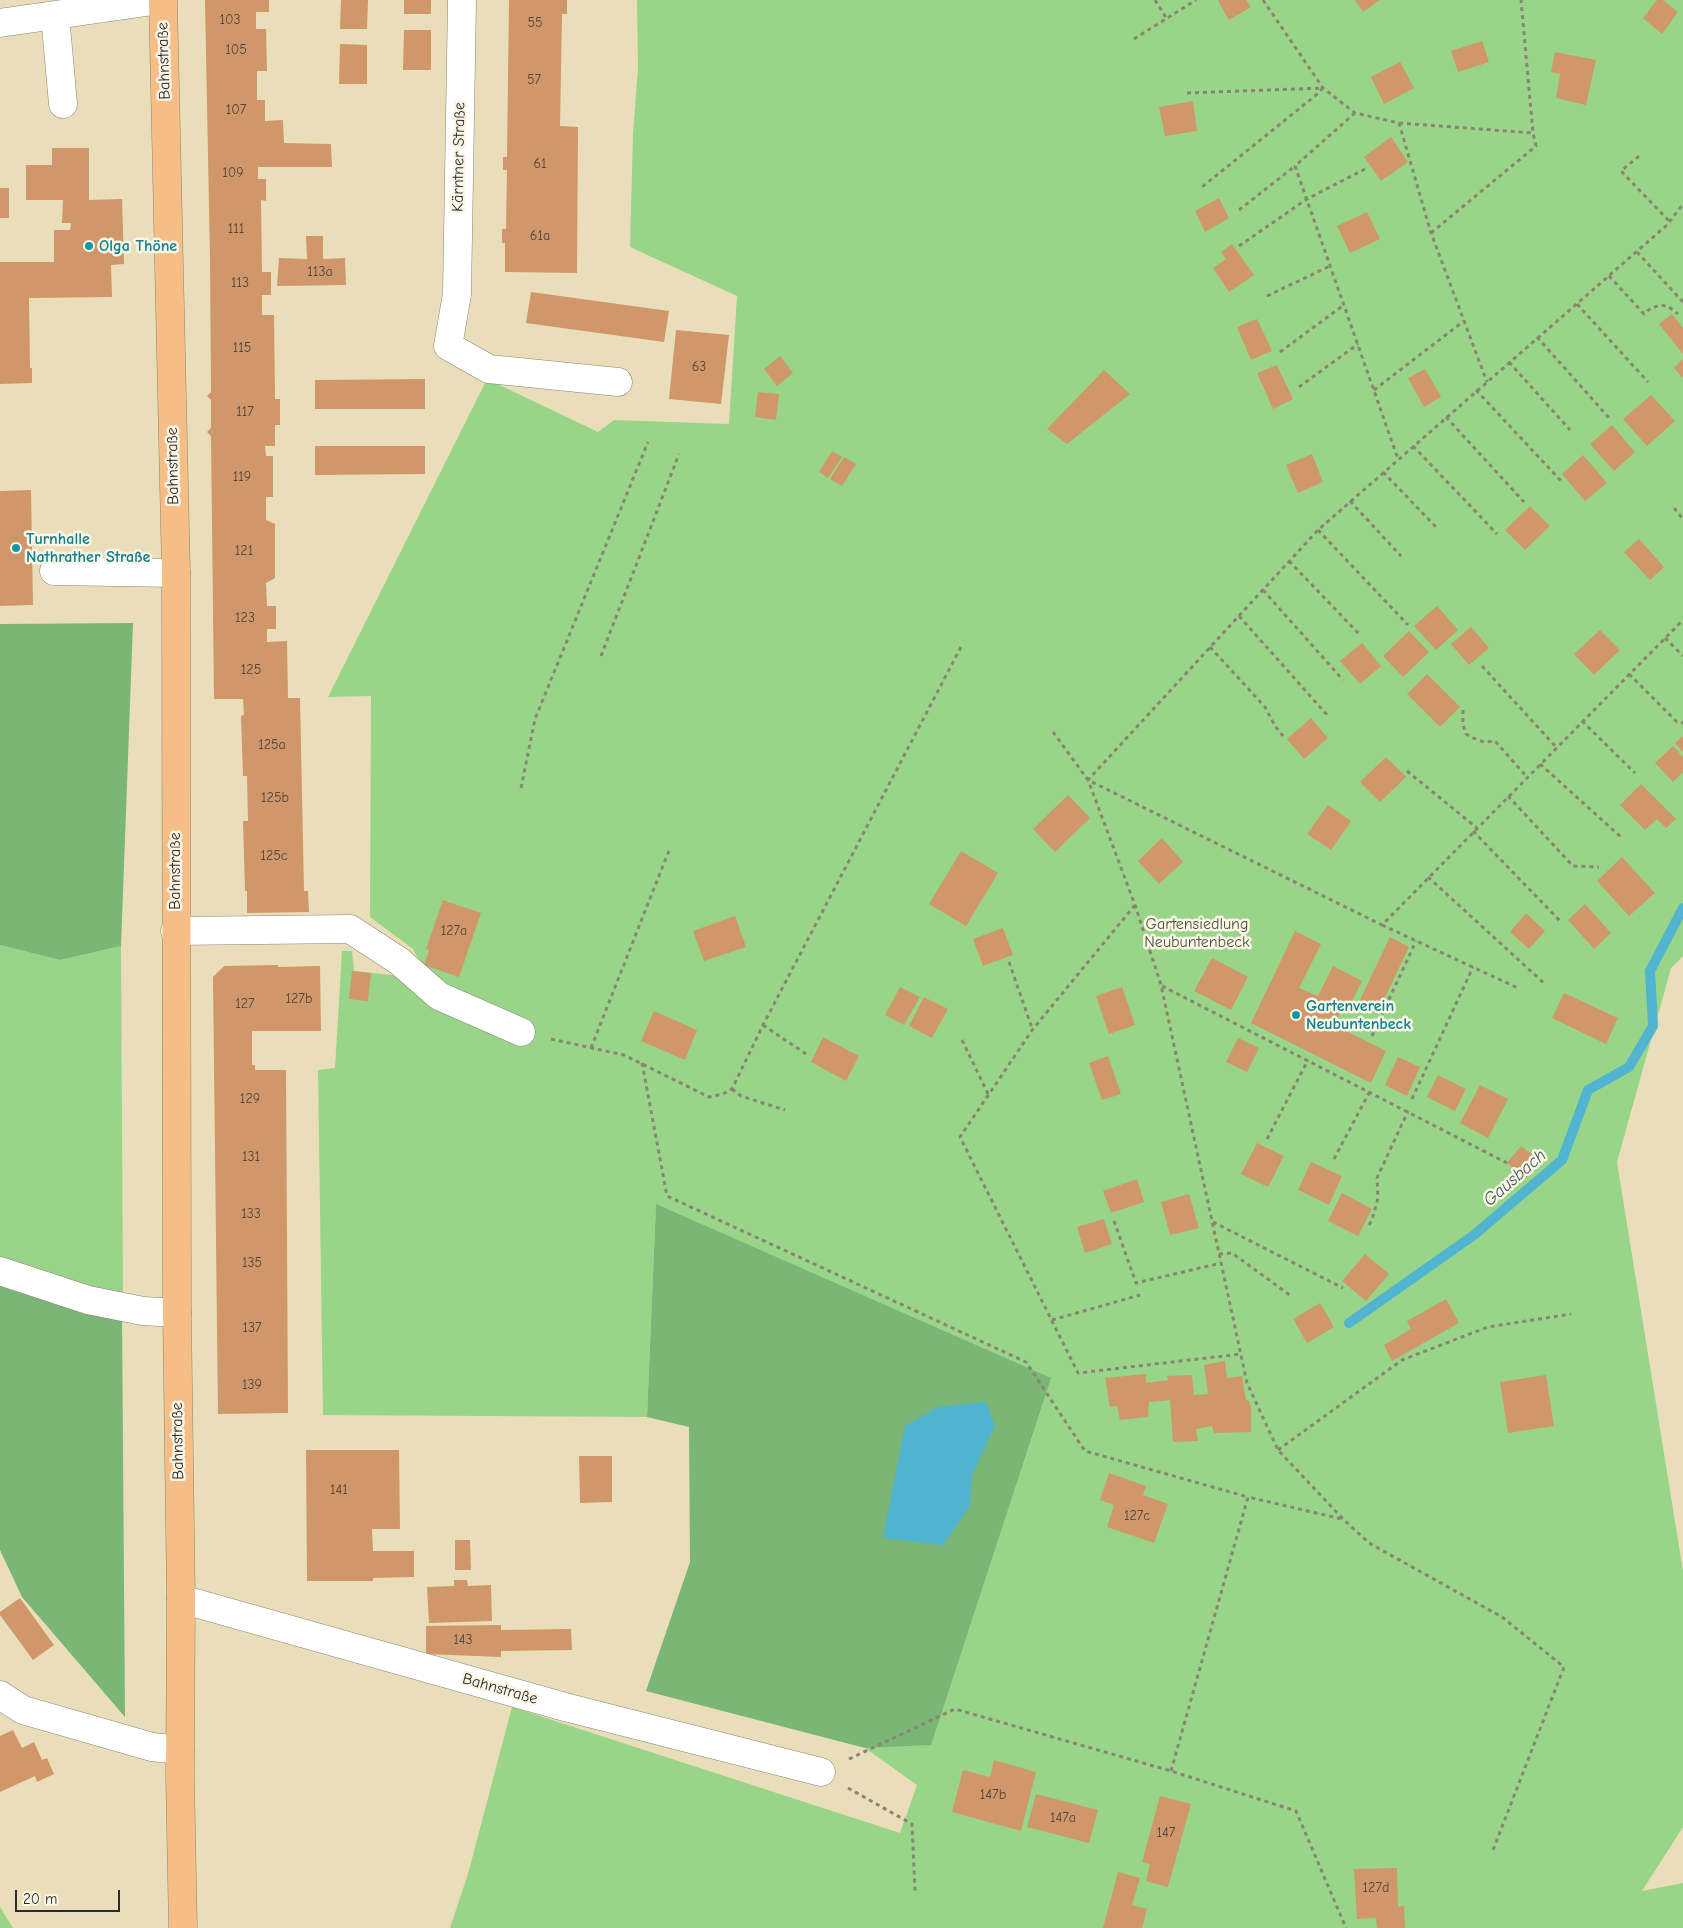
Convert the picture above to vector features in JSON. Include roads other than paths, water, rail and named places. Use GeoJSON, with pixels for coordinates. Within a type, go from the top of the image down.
{"type":"FeatureCollection","features":[{"type":"Feature","properties":{"kind":"main road","name":"Bahnstraße"},"geometry":{"type":"LineString","coordinates":[[161,0],[176,573],[175,931],[181,1599],[180,1750],[183,1928]]}},
{"type":"Feature","properties":{"kind":"street"},"geometry":{"type":"LineString","coordinates":[[0,23],[161,0]]}},
{"type":"Feature","properties":{"kind":"street","name":"Kärntner Straße"},"geometry":{"type":"LineString","coordinates":[[462,0],[467,293],[448,346],[489,368],[618,382]]}},
{"type":"Feature","properties":{"kind":"street"},"geometry":{"type":"LineString","coordinates":[[55,15],[63,104]]}},
{"type":"Feature","properties":{"kind":"street"},"geometry":{"type":"LineString","coordinates":[[54,571],[176,573]]}},
{"type":"Feature","properties":{"kind":"street","name":"Bahnstraße"},"geometry":{"type":"LineString","coordinates":[[175,931],[350,929],[399,961],[439,996],[521,1032]]}},
{"type":"Feature","properties":{"kind":"street"},"geometry":{"type":"LineString","coordinates":[[0,1271],[88,1300],[143,1311],[177,1313]]}},
{"type":"Feature","properties":{"kind":"street","name":"Bahnstraße"},"geometry":{"type":"LineString","coordinates":[[181,1599],[565,1707],[821,1772]]}},
{"type":"Feature","properties":{"kind":"street"},"geometry":{"type":"LineString","coordinates":[[0,1695],[23,1710],[152,1747],[180,1750]]}},
{"type":"Feature","properties":{"kind":"water"},"geometry":{"type":"Polygon","coordinates":[[[986,1402],[995,1426],[972,1475],[970,1506],[943,1545],[883,1538],[905,1426],[938,1407],[986,1402]]]}},
{"type":"Feature","properties":{"kind":"waterway","name":"Gausbach"},"geometry":{"type":"LineString","coordinates":[[1349,1323],[1474,1235],[1562,1160],[1588,1090],[1629,1067],[1653,1026],[1650,971],[1683,908]]}},
{"type":"Feature","properties":{"kind":"place","name":"Olga Thöne"},"geometry":{"type":"Point","coordinates":[89,246]}},
{"type":"Feature","properties":{"kind":"place","name":"Turnhalle Nathrather Straße"},"geometry":{"type":"Point","coordinates":[16,548]}},
{"type":"Feature","properties":{"kind":"place","name":"Gartenverein Neubuntenbeck"},"geometry":{"type":"Point","coordinates":[1296,1015]}},
{"type":"Feature","properties":{"kind":"park label","name":"Gartensiedlung Neubuntenbeck"},"geometry":{"type":"Point","coordinates":[1197,933]}}]}
